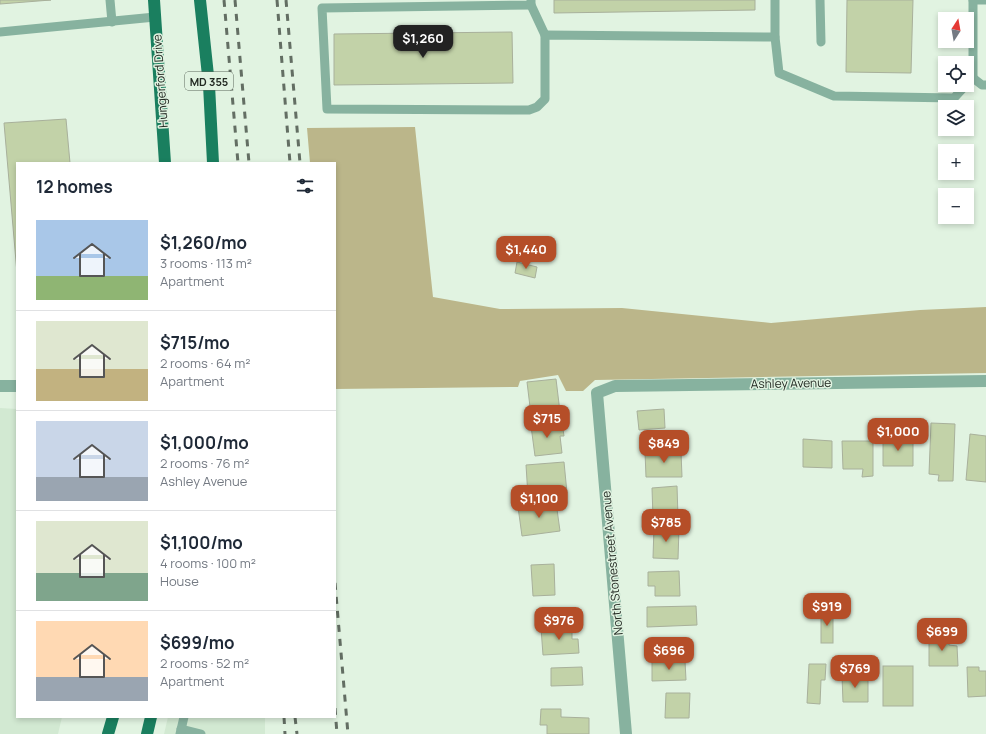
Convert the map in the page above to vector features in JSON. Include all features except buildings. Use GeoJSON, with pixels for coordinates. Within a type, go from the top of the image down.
{"type":"FeatureCollection","features":[{"type":"Feature","properties":{"kind":"main road","name":"Hungerford Drive"},"geometry":{"type":"LineString","coordinates":[[154,0],[165,162]]}},
{"type":"Feature","properties":{"kind":"main road","name":"MD 355"},"geometry":{"type":"LineString","coordinates":[[200,0],[209,85],[213,162]]}},
{"type":"Feature","properties":{"kind":"main road"},"geometry":{"type":"LineString","coordinates":[[108,734],[112,718]]}},
{"type":"Feature","properties":{"kind":"main road"},"geometry":{"type":"LineString","coordinates":[[147,734],[151,718]]}},
{"type":"Feature","properties":{"kind":"street","name":"Ashley Avenue"},"geometry":{"type":"LineString","coordinates":[[597,393],[615,386],[986,381]]}},
{"type":"Feature","properties":{"kind":"street"},"geometry":{"type":"LineString","coordinates":[[0,386],[16,386]]}},
{"type":"Feature","properties":{"kind":"street","name":"North Stonestreet Avenue"},"geometry":{"type":"LineString","coordinates":[[597,393],[626,734]]}},
{"type":"Feature","properties":{"kind":"lane"},"geometry":{"type":"LineString","coordinates":[[110,0],[112,22]]}},
{"type":"Feature","properties":{"kind":"lane"},"geometry":{"type":"LineString","coordinates":[[775,0],[775,37],[779,73],[834,96],[954,98],[960,92]]}},
{"type":"Feature","properties":{"kind":"lane"},"geometry":{"type":"LineString","coordinates":[[820,0],[821,42]]}},
{"type":"Feature","properties":{"kind":"lane"},"geometry":{"type":"LineString","coordinates":[[970,56],[973,0],[986,0]]}},
{"type":"Feature","properties":{"kind":"lane"},"geometry":{"type":"LineString","coordinates":[[531,2],[545,35],[545,99],[538,107],[529,110],[328,109],[322,8],[531,2]]}},
{"type":"Feature","properties":{"kind":"lane"},"geometry":{"type":"LineString","coordinates":[[0,32],[155,17]]}},
{"type":"Feature","properties":{"kind":"lane"},"geometry":{"type":"LineString","coordinates":[[545,35],[775,37]]}},
{"type":"Feature","properties":{"kind":"lane"},"geometry":{"type":"LineString","coordinates":[[974,83],[986,85]]}},
{"type":"Feature","properties":{"kind":"lane"},"geometry":{"type":"LineString","coordinates":[[184,718],[181,732],[201,734]]}},
{"type":"Feature","properties":{"kind":"shaded area"},"geometry":{"type":"Polygon","coordinates":[[[415,127],[433,297],[500,309],[622,308],[771,323],[920,310],[986,307],[986,373],[595,380],[583,391],[566,391],[558,375],[520,381],[518,387],[336,389],[336,162],[310,162],[307,128],[415,127]]]}},
{"type":"Feature","properties":{"kind":"shaded area"},"geometry":{"type":"Polygon","coordinates":[[[0,408],[16,409],[16,718],[62,718],[58,734],[0,734],[0,408]]]}},
{"type":"Feature","properties":{"kind":"shaded area"},"geometry":{"type":"Polygon","coordinates":[[[168,718],[265,718],[265,734],[164,734],[168,718]]]}},
{"type":"Feature","properties":{"kind":"railway"},"geometry":{"type":"LineString","coordinates":[[224,0],[238,162]]}},
{"type":"Feature","properties":{"kind":"railway"},"geometry":{"type":"LineString","coordinates":[[235,0],[249,162]]}},
{"type":"Feature","properties":{"kind":"railway"},"geometry":{"type":"LineString","coordinates":[[277,0],[290,162]]}},
{"type":"Feature","properties":{"kind":"railway"},"geometry":{"type":"LineString","coordinates":[[286,0],[300,162]]}},
{"type":"Feature","properties":{"kind":"railway"},"geometry":{"type":"LineString","coordinates":[[336,595],[348,734]]}},
{"type":"Feature","properties":{"kind":"railway"},"geometry":{"type":"LineString","coordinates":[[284,718],[285,734]]}},
{"type":"Feature","properties":{"kind":"railway"},"geometry":{"type":"LineString","coordinates":[[295,718],[297,734]]}},
{"type":"Feature","properties":{"kind":"railway"},"geometry":{"type":"LineString","coordinates":[[336,718],[337,734]]}}]}
